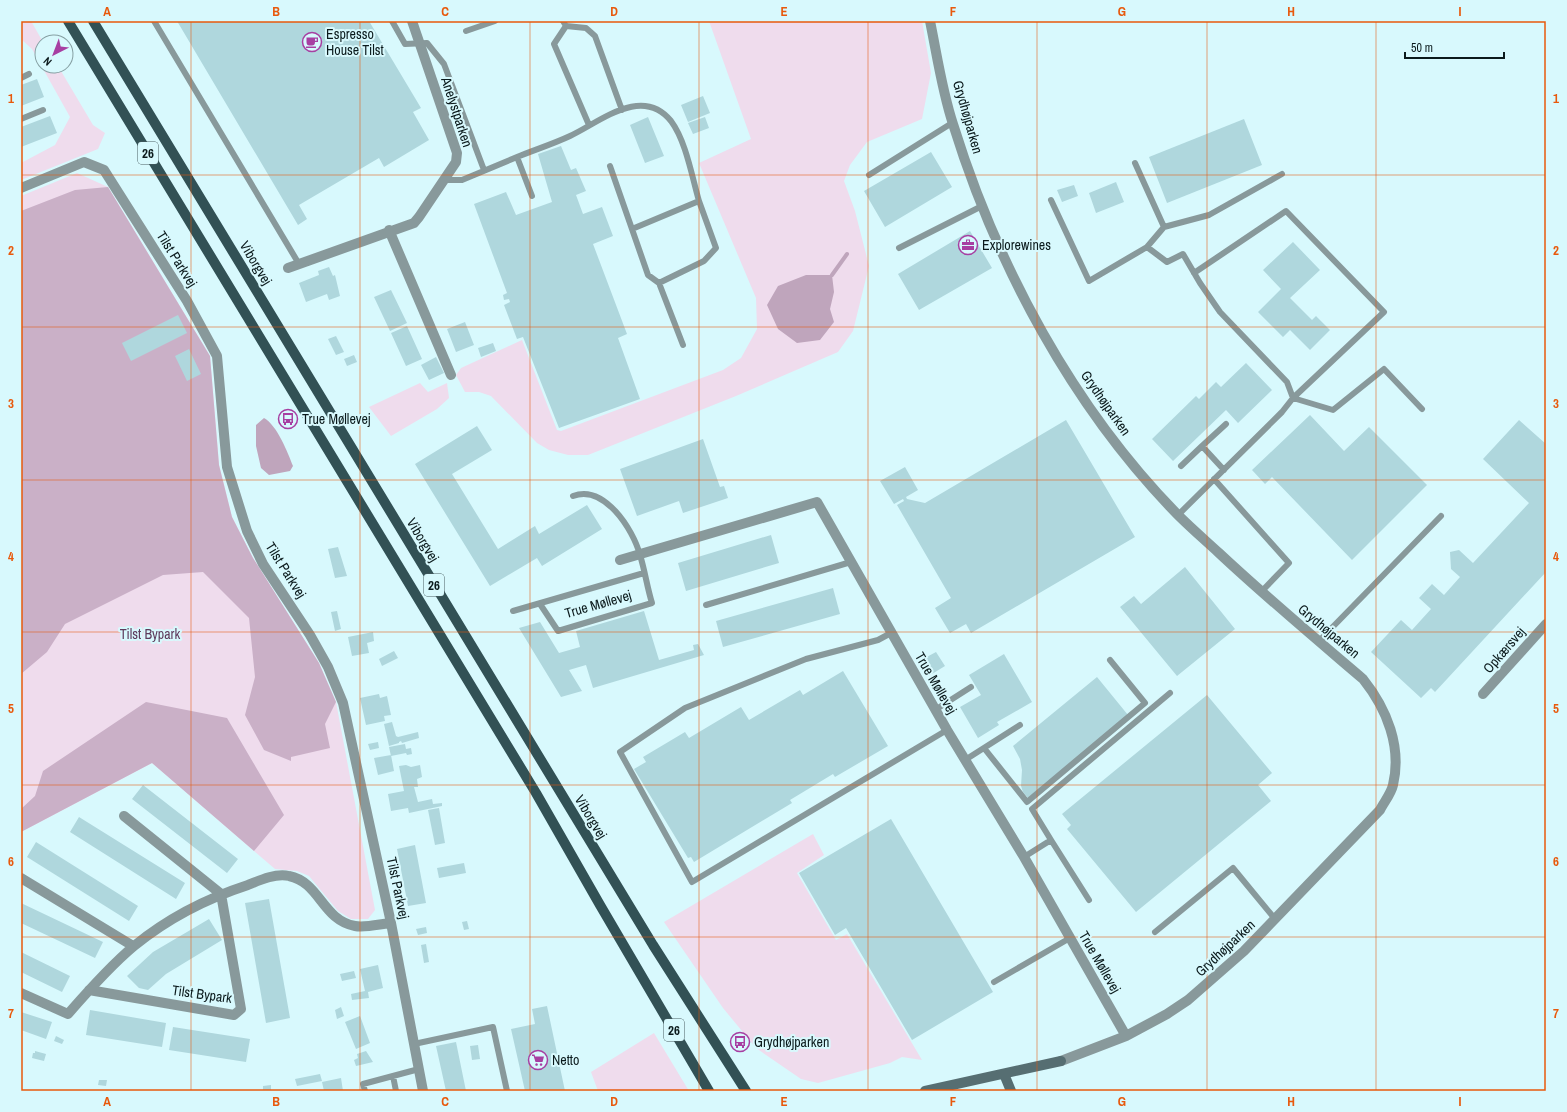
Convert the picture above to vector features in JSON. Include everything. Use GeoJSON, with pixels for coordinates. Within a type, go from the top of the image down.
{"type":"FeatureCollection","features":[{"type":"Feature","properties":{"kind":"main road","name":"26"},"geometry":{"type":"LineString","coordinates":[[68,21],[536,792],[600,906],[709,1091]]}},
{"type":"Feature","properties":{"kind":"main road","name":"Viborgvej"},"geometry":{"type":"LineString","coordinates":[[93,21],[644,931],[746,1091]]}},
{"type":"Feature","properties":{"kind":"street","name":"Anelystparken"},"geometry":{"type":"LineString","coordinates":[[288,268],[389,230],[414,223],[456,162],[457,153],[412,21]]}},
{"type":"Feature","properties":{"kind":"street","name":"Grydhøjparken"},"geometry":{"type":"LineString","coordinates":[[925,1091],[1061,1061],[1126,1036],[1167,1014],[1188,1000],[1244,951],[1380,810],[1392,787],[1397,760],[1391,728],[1376,696],[1363,679],[1261,592],[1178,515],[1122,452],[1075,385],[1020,293],[982,206],[952,123],[930,21]]}},
{"type":"Feature","properties":{"kind":"street","name":"Tilst Parkvej"},"geometry":{"type":"LineString","coordinates":[[21,188],[84,162],[104,170],[187,301],[217,356],[227,467],[247,531],[263,564],[310,635],[328,667],[343,703],[391,923],[423,1091]]}},
{"type":"Feature","properties":{"kind":"street"},"geometry":{"type":"LineString","coordinates":[[389,230],[451,375]]}},
{"type":"Feature","properties":{"kind":"street","name":"True Møllevej"},"geometry":{"type":"LineString","coordinates":[[620,560],[817,502],[935,710],[1024,857],[1126,1036]]}},
{"type":"Feature","properties":{"kind":"street","name":"Opkærsvej"},"geometry":{"type":"LineString","coordinates":[[1483,694],[1546,624]]}},
{"type":"Feature","properties":{"kind":"street"},"geometry":{"type":"LineString","coordinates":[[124,816],[221,894]]}},
{"type":"Feature","properties":{"kind":"street"},"geometry":{"type":"LineString","coordinates":[[21,992],[68,1014],[89,990],[133,946],[171,921],[221,894],[268,878],[288,876],[307,883],[330,912],[344,922],[356,926],[391,923]]}},
{"type":"Feature","properties":{"kind":"street"},"geometry":{"type":"LineString","coordinates":[[21,878],[133,946]]}},
{"type":"Feature","properties":{"kind":"street","name":"Tilst Bypark"},"geometry":{"type":"LineString","coordinates":[[89,990],[234,1015],[241,1009],[221,894]]}},
{"type":"Feature","properties":{"kind":"street"},"geometry":{"type":"LineString","coordinates":[[1004,1074],[1011,1091]]}},
{"type":"Feature","properties":{"kind":"lane"},"geometry":{"type":"LineString","coordinates":[[154,21],[299,264]]}},
{"type":"Feature","properties":{"kind":"lane"},"geometry":{"type":"LineString","coordinates":[[392,21],[405,44],[427,43],[444,64],[484,170]]}},
{"type":"Feature","properties":{"kind":"lane"},"geometry":{"type":"LineString","coordinates":[[466,31],[495,21]]}},
{"type":"Feature","properties":{"kind":"lane"},"geometry":{"type":"LineString","coordinates":[[589,125],[554,44],[564,23],[586,28],[595,36],[622,110]]}},
{"type":"Feature","properties":{"kind":"lane"},"geometry":{"type":"LineString","coordinates":[[21,78],[30,74]]}},
{"type":"Feature","properties":{"kind":"lane"},"geometry":{"type":"LineString","coordinates":[[445,180],[462,180],[571,136],[589,125],[630,106],[654,107],[671,121],[683,144],[699,201],[716,248],[704,261],[659,283]]}},
{"type":"Feature","properties":{"kind":"lane"},"geometry":{"type":"LineString","coordinates":[[21,119],[44,110]]}},
{"type":"Feature","properties":{"kind":"lane"},"geometry":{"type":"LineString","coordinates":[[869,175],[952,123]]}},
{"type":"Feature","properties":{"kind":"lane"},"geometry":{"type":"LineString","coordinates":[[516,157],[532,196]]}},
{"type":"Feature","properties":{"kind":"lane"},"geometry":{"type":"LineString","coordinates":[[1135,163],[1164,227]]}},
{"type":"Feature","properties":{"kind":"lane"},"geometry":{"type":"LineString","coordinates":[[610,166],[648,276],[659,283],[683,345]]}},
{"type":"Feature","properties":{"kind":"lane"},"geometry":{"type":"LineString","coordinates":[[1051,200],[1089,281],[1147,247],[1164,227],[1209,215],[1282,174]]}},
{"type":"Feature","properties":{"kind":"lane"},"geometry":{"type":"LineString","coordinates":[[632,228],[699,201]]}},
{"type":"Feature","properties":{"kind":"lane"},"geometry":{"type":"LineString","coordinates":[[899,248],[982,206]]}},
{"type":"Feature","properties":{"kind":"lane"},"geometry":{"type":"LineString","coordinates":[[1178,515],[1282,412],[1293,398],[1384,312],[1286,210],[1194,273]]}},
{"type":"Feature","properties":{"kind":"lane"},"geometry":{"type":"LineString","coordinates":[[1147,247],[1167,262],[1183,254],[1220,312],[1286,382],[1293,398],[1333,410],[1384,369],[1422,409]]}},
{"type":"Feature","properties":{"kind":"lane"},"geometry":{"type":"LineString","coordinates":[[1181,466],[1226,424]]}},
{"type":"Feature","properties":{"kind":"lane"},"geometry":{"type":"LineString","coordinates":[[1202,446],[1224,470]]}},
{"type":"Feature","properties":{"kind":"lane"},"geometry":{"type":"LineString","coordinates":[[1214,480],[1289,563],[1261,592]]}},
{"type":"Feature","properties":{"kind":"lane","name":"True Møllevej"},"geometry":{"type":"LineString","coordinates":[[540,604],[558,631],[652,603],[640,554],[621,518],[604,500],[586,493],[572,496]]}},
{"type":"Feature","properties":{"kind":"lane"},"geometry":{"type":"LineString","coordinates":[[1319,641],[1442,516]]}},
{"type":"Feature","properties":{"kind":"lane"},"geometry":{"type":"LineString","coordinates":[[706,605],[851,562]]}},
{"type":"Feature","properties":{"kind":"lane"},"geometry":{"type":"LineString","coordinates":[[513,611],[644,573]]}},
{"type":"Feature","properties":{"kind":"lane"},"geometry":{"type":"LineString","coordinates":[[891,633],[878,640],[806,659],[684,708],[620,752],[692,882],[947,730]]}},
{"type":"Feature","properties":{"kind":"lane"},"geometry":{"type":"LineString","coordinates":[[984,748],[1027,802],[1145,703],[1110,660]]}},
{"type":"Feature","properties":{"kind":"lane"},"geometry":{"type":"LineString","coordinates":[[935,710],[971,687]]}},
{"type":"Feature","properties":{"kind":"lane"},"geometry":{"type":"LineString","coordinates":[[1089,900],[1032,809],[1170,694]]}},
{"type":"Feature","properties":{"kind":"lane"},"geometry":{"type":"LineString","coordinates":[[965,760],[1020,725]]}},
{"type":"Feature","properties":{"kind":"lane"},"geometry":{"type":"LineString","coordinates":[[1024,857],[1051,840]]}},
{"type":"Feature","properties":{"kind":"lane"},"geometry":{"type":"LineString","coordinates":[[1155,932],[1233,868],[1275,919]]}},
{"type":"Feature","properties":{"kind":"lane"},"geometry":{"type":"LineString","coordinates":[[994,982],[1070,938]]}},
{"type":"Feature","properties":{"kind":"lane"},"geometry":{"type":"LineString","coordinates":[[414,1044],[493,1027],[507,1091]]}},
{"type":"Feature","properties":{"kind":"lane"},"geometry":{"type":"LineString","coordinates":[[365,1091],[363,1084],[419,1069]]}},
{"type":"Feature","properties":{"kind":"lane"},"geometry":{"type":"LineString","coordinates":[[393,1076],[396,1091]]}},
{"type":"Feature","properties":{"kind":"green space"},"geometry":{"type":"Polygon","coordinates":[[[21,21],[31,21],[38,34],[34,34],[34,53],[21,39],[21,21]]]}},
{"type":"Feature","properties":{"kind":"green space"},"geometry":{"type":"Polygon","coordinates":[[[709,21],[922,21],[931,73],[922,119],[867,142],[850,165],[844,181],[855,211],[869,266],[853,331],[838,352],[736,396],[588,455],[568,455],[549,450],[537,443],[491,396],[479,392],[465,392],[456,375],[461,368],[522,340],[557,430],[561,431],[723,370],[741,358],[757,329],[756,298],[699,163],[751,139],[709,21]]]}},
{"type":"Feature","properties":{"kind":"green space"},"geometry":{"type":"Polygon","coordinates":[[[46,74],[63,74],[93,125],[105,133],[98,149],[21,180],[21,163],[55,145],[70,117],[46,74]]]}},
{"type":"Feature","properties":{"kind":"green space","name":"Tilst Bypark"},"geometry":{"type":"Polygon","coordinates":[[[77,173],[108,187],[210,356],[219,465],[232,517],[253,558],[319,663],[336,702],[375,910],[368,919],[351,919],[338,911],[309,876],[297,871],[275,869],[152,763],[21,832],[21,196],[77,173]]]}},
{"type":"Feature","properties":{"kind":"green space"},"geometry":{"type":"Polygon","coordinates":[[[420,383],[428,392],[447,383],[449,398],[437,409],[391,436],[369,407],[420,383]]]}},
{"type":"Feature","properties":{"kind":"green space"},"geometry":{"type":"Polygon","coordinates":[[[813,834],[824,855],[797,873],[836,940],[847,934],[922,1060],[902,1057],[890,1063],[818,1083],[801,1079],[756,1048],[723,1008],[664,922],[813,834]]]}},
{"type":"Feature","properties":{"kind":"green space"},"geometry":{"type":"Polygon","coordinates":[[[654,1033],[689,1091],[598,1091],[591,1072],[654,1033]]]}},
{"type":"Feature","properties":{"kind":"shaded area"},"geometry":{"type":"Polygon","coordinates":[[[108,187],[210,356],[219,465],[232,517],[253,558],[319,663],[336,702],[325,724],[330,748],[291,757],[291,761],[264,750],[245,715],[255,677],[249,618],[203,572],[163,575],[65,624],[47,652],[21,674],[21,211],[75,190],[108,187]]]}},
{"type":"Feature","properties":{"kind":"shaded area"},"geometry":{"type":"Polygon","coordinates":[[[806,275],[832,275],[834,292],[830,309],[834,322],[820,340],[797,343],[778,329],[767,305],[778,286],[806,275]]]}},
{"type":"Feature","properties":{"kind":"shaded area"},"geometry":{"type":"Polygon","coordinates":[[[264,418],[278,433],[285,447],[293,466],[290,471],[269,475],[261,468],[256,446],[256,425],[264,418]]]}},
{"type":"Feature","properties":{"kind":"shaded area"},"geometry":{"type":"Polygon","coordinates":[[[146,702],[227,718],[284,815],[254,851],[152,763],[21,832],[21,809],[35,796],[43,771],[146,702]]]}},
{"type":"Feature","properties":{"kind":"building"},"geometry":{"type":"Polygon","coordinates":[[[177,21],[369,21],[421,108],[413,112],[429,140],[384,167],[379,158],[299,205],[307,219],[298,225],[177,21]]]}},
{"type":"Feature","properties":{"kind":"building"},"geometry":{"type":"Polygon","coordinates":[[[37,79],[44,97],[21,106],[21,85],[37,79]]]}},
{"type":"Feature","properties":{"kind":"building"},"geometry":{"type":"Polygon","coordinates":[[[703,96],[710,113],[688,122],[681,105],[703,96]]]}},
{"type":"Feature","properties":{"kind":"building"},"geometry":{"type":"Polygon","coordinates":[[[50,116],[57,133],[21,147],[21,127],[50,116]]]}},
{"type":"Feature","properties":{"kind":"building"},"geometry":{"type":"Polygon","coordinates":[[[648,117],[664,156],[645,163],[630,125],[648,117]]]}},
{"type":"Feature","properties":{"kind":"building"},"geometry":{"type":"Polygon","coordinates":[[[705,117],[709,128],[693,134],[688,123],[705,117]]]}},
{"type":"Feature","properties":{"kind":"building"},"geometry":{"type":"Polygon","coordinates":[[[1244,119],[1262,165],[1167,203],[1149,157],[1244,119]]]}},
{"type":"Feature","properties":{"kind":"building"},"geometry":{"type":"Polygon","coordinates":[[[561,146],[571,170],[576,168],[586,191],[576,195],[583,214],[602,207],[613,236],[593,244],[627,334],[618,338],[640,399],[559,428],[523,337],[517,339],[504,305],[510,302],[509,299],[504,300],[503,295],[507,293],[474,204],[506,192],[516,215],[552,202],[538,154],[561,146]]]}},
{"type":"Feature","properties":{"kind":"building"},"geometry":{"type":"Polygon","coordinates":[[[931,152],[952,187],[885,227],[864,191],[931,152]]]}},
{"type":"Feature","properties":{"kind":"building"},"geometry":{"type":"Polygon","coordinates":[[[1116,182],[1124,202],[1096,213],[1089,193],[1116,182]]]}},
{"type":"Feature","properties":{"kind":"building"},"geometry":{"type":"Polygon","coordinates":[[[1074,185],[1078,196],[1062,202],[1057,190],[1074,185]]]}},
{"type":"Feature","properties":{"kind":"building"},"geometry":{"type":"Polygon","coordinates":[[[970,231],[992,268],[919,310],[898,274],[970,231]]]}},
{"type":"Feature","properties":{"kind":"building"},"geometry":{"type":"Polygon","coordinates":[[[1293,242],[1320,270],[1290,298],[1312,320],[1316,316],[1330,330],[1310,350],[1290,330],[1283,337],[1258,312],[1281,289],[1263,270],[1293,242]]]}},
{"type":"Feature","properties":{"kind":"building"},"geometry":{"type":"Polygon","coordinates":[[[329,267],[333,276],[335,275],[340,296],[329,300],[327,294],[306,302],[299,283],[319,275],[318,271],[329,267]]]}},
{"type":"Feature","properties":{"kind":"building"},"geometry":{"type":"Polygon","coordinates":[[[391,290],[407,323],[390,331],[374,297],[391,290]]]}},
{"type":"Feature","properties":{"kind":"building"},"geometry":{"type":"Polygon","coordinates":[[[178,315],[187,333],[131,361],[122,343],[178,315]]]}},
{"type":"Feature","properties":{"kind":"building"},"geometry":{"type":"Polygon","coordinates":[[[465,322],[474,345],[456,352],[447,329],[465,322]]]}},
{"type":"Feature","properties":{"kind":"building"},"geometry":{"type":"Polygon","coordinates":[[[407,326],[422,359],[406,366],[391,333],[407,326]]]}},
{"type":"Feature","properties":{"kind":"building"},"geometry":{"type":"Polygon","coordinates":[[[336,336],[344,352],[336,355],[328,339],[336,336]]]}},
{"type":"Feature","properties":{"kind":"building"},"geometry":{"type":"Polygon","coordinates":[[[493,343],[496,351],[481,357],[478,348],[493,343]]]}},
{"type":"Feature","properties":{"kind":"building"},"geometry":{"type":"Polygon","coordinates":[[[189,349],[201,374],[187,381],[175,356],[189,349]]]}},
{"type":"Feature","properties":{"kind":"building"},"geometry":{"type":"Polygon","coordinates":[[[354,355],[357,362],[347,366],[344,359],[354,355]]]}},
{"type":"Feature","properties":{"kind":"building"},"geometry":{"type":"Polygon","coordinates":[[[436,357],[444,373],[429,380],[421,365],[436,357]]]}},
{"type":"Feature","properties":{"kind":"building"},"geometry":{"type":"Polygon","coordinates":[[[1246,363],[1272,390],[1238,423],[1226,410],[1173,461],[1152,439],[1196,396],[1199,399],[1216,382],[1221,387],[1246,363]]]}},
{"type":"Feature","properties":{"kind":"building"},"geometry":{"type":"Polygon","coordinates":[[[1310,415],[1344,451],[1369,427],[1427,485],[1352,560],[1272,477],[1265,484],[1252,470],[1310,415]]]}},
{"type":"Feature","properties":{"kind":"building"},"geometry":{"type":"Polygon","coordinates":[[[1066,420],[1135,537],[971,633],[966,624],[950,633],[935,608],[951,598],[897,505],[904,501],[903,499],[894,504],[880,481],[905,467],[918,490],[906,497],[907,499],[925,503],[1066,420]]]}},
{"type":"Feature","properties":{"kind":"building"},"geometry":{"type":"Polygon","coordinates":[[[1519,420],[1546,444],[1546,572],[1435,692],[1431,688],[1421,698],[1371,652],[1401,620],[1412,630],[1431,609],[1419,598],[1432,584],[1444,595],[1460,577],[1451,569],[1450,552],[1459,550],[1473,563],[1529,503],[1483,459],[1519,420]]]}},
{"type":"Feature","properties":{"kind":"building"},"geometry":{"type":"Polygon","coordinates":[[[477,426],[492,450],[452,474],[498,549],[535,526],[539,534],[587,505],[602,529],[542,566],[537,558],[490,586],[415,464],[477,426]]]}},
{"type":"Feature","properties":{"kind":"building"},"geometry":{"type":"Polygon","coordinates":[[[703,439],[720,487],[724,486],[728,498],[683,513],[679,501],[637,516],[620,469],[703,439]]]}},
{"type":"Feature","properties":{"kind":"building"},"geometry":{"type":"Polygon","coordinates":[[[771,535],[779,563],[686,591],[678,563],[771,535]]]}},
{"type":"Feature","properties":{"kind":"building"},"geometry":{"type":"Polygon","coordinates":[[[338,547],[347,576],[335,578],[328,549],[338,547]]]}},
{"type":"Feature","properties":{"kind":"building"},"geometry":{"type":"Polygon","coordinates":[[[1185,567],[1235,629],[1177,676],[1120,607],[1134,596],[1141,604],[1185,567]]]}},
{"type":"Feature","properties":{"kind":"building"},"geometry":{"type":"Polygon","coordinates":[[[833,588],[840,614],[723,647],[716,621],[833,588]]]}},
{"type":"Feature","properties":{"kind":"building"},"geometry":{"type":"Polygon","coordinates":[[[337,611],[341,629],[335,631],[331,612],[337,611]]]}},
{"type":"Feature","properties":{"kind":"building"},"geometry":{"type":"Polygon","coordinates":[[[644,611],[659,660],[694,650],[693,645],[698,644],[704,655],[593,688],[586,665],[569,670],[582,691],[561,697],[519,628],[540,622],[559,653],[580,647],[576,631],[644,611]]]}},
{"type":"Feature","properties":{"kind":"building"},"geometry":{"type":"Polygon","coordinates":[[[373,632],[374,641],[367,643],[369,653],[352,656],[348,637],[373,632]]]}},
{"type":"Feature","properties":{"kind":"building"},"geometry":{"type":"Polygon","coordinates":[[[394,651],[398,658],[382,666],[379,659],[394,651]]]}},
{"type":"Feature","properties":{"kind":"building"},"geometry":{"type":"Polygon","coordinates":[[[936,652],[945,666],[932,674],[923,659],[936,652]]]}},
{"type":"Feature","properties":{"kind":"building"},"geometry":{"type":"Polygon","coordinates":[[[1004,654],[1032,702],[997,722],[999,725],[978,738],[960,707],[981,695],[969,675],[1004,654]]]}},
{"type":"Feature","properties":{"kind":"building"},"geometry":{"type":"Polygon","coordinates":[[[843,671],[888,746],[835,777],[833,774],[790,800],[792,803],[694,862],[691,857],[688,858],[634,769],[646,762],[643,757],[685,732],[689,738],[741,707],[749,720],[800,690],[803,695],[843,671]]]}},
{"type":"Feature","properties":{"kind":"building"},"geometry":{"type":"Polygon","coordinates":[[[1097,677],[1128,715],[1028,798],[1023,792],[1021,786],[1022,770],[1020,759],[1013,746],[1097,677]]]}},
{"type":"Feature","properties":{"kind":"building"},"geometry":{"type":"Polygon","coordinates":[[[379,694],[380,698],[387,696],[391,715],[384,716],[385,721],[366,725],[360,698],[379,694]]]}},
{"type":"Feature","properties":{"kind":"building"},"geometry":{"type":"Polygon","coordinates":[[[1207,695],[1272,773],[1258,785],[1271,801],[1136,912],[1067,829],[1071,825],[1062,814],[1207,695]]]}},
{"type":"Feature","properties":{"kind":"building"},"geometry":{"type":"Polygon","coordinates":[[[392,722],[396,736],[398,737],[418,732],[419,738],[402,743],[401,741],[389,746],[384,724],[392,722]]]}},
{"type":"Feature","properties":{"kind":"building"},"geometry":{"type":"Polygon","coordinates":[[[378,742],[379,748],[370,750],[368,744],[378,742]]]}},
{"type":"Feature","properties":{"kind":"building"},"geometry":{"type":"Polygon","coordinates":[[[405,744],[406,749],[411,748],[412,754],[407,755],[406,753],[391,756],[389,747],[405,744]]]}},
{"type":"Feature","properties":{"kind":"building"},"geometry":{"type":"Polygon","coordinates":[[[391,755],[394,771],[378,775],[374,758],[391,755]]]}},
{"type":"Feature","properties":{"kind":"building"},"geometry":{"type":"Polygon","coordinates":[[[406,765],[411,767],[420,765],[422,777],[417,779],[418,787],[414,787],[418,802],[432,799],[433,804],[442,803],[442,806],[409,813],[408,808],[391,811],[388,794],[404,791],[399,766],[406,765]]]}},
{"type":"Feature","properties":{"kind":"building"},"geometry":{"type":"Polygon","coordinates":[[[143,785],[238,859],[227,873],[132,799],[143,785]]]}},
{"type":"Feature","properties":{"kind":"building"},"geometry":{"type":"Polygon","coordinates":[[[439,808],[445,843],[435,845],[428,810],[439,808]]]}},
{"type":"Feature","properties":{"kind":"building"},"geometry":{"type":"Polygon","coordinates":[[[79,817],[185,883],[176,899],[70,832],[79,817]]]}},
{"type":"Feature","properties":{"kind":"building"},"geometry":{"type":"Polygon","coordinates":[[[891,819],[993,992],[912,1040],[846,928],[835,935],[799,873],[891,819]]]}},
{"type":"Feature","properties":{"kind":"building"},"geometry":{"type":"Polygon","coordinates":[[[36,842],[138,906],[129,921],[27,857],[36,842]]]}},
{"type":"Feature","properties":{"kind":"building"},"geometry":{"type":"Polygon","coordinates":[[[415,845],[426,903],[408,906],[397,849],[415,845]]]}},
{"type":"Feature","properties":{"kind":"building"},"geometry":{"type":"Polygon","coordinates":[[[464,863],[466,873],[439,878],[437,868],[464,863]]]}},
{"type":"Feature","properties":{"kind":"building"},"geometry":{"type":"Polygon","coordinates":[[[269,899],[290,1018],[266,1023],[245,903],[269,899]]]}},
{"type":"Feature","properties":{"kind":"building"},"geometry":{"type":"Polygon","coordinates":[[[21,903],[103,942],[95,958],[21,923],[21,903]]]}},
{"type":"Feature","properties":{"kind":"building"},"geometry":{"type":"Polygon","coordinates":[[[209,919],[222,940],[166,974],[148,990],[139,988],[127,976],[153,952],[209,919]]]}},
{"type":"Feature","properties":{"kind":"building"},"geometry":{"type":"Polygon","coordinates":[[[467,921],[469,929],[464,930],[462,922],[467,921]]]}},
{"type":"Feature","properties":{"kind":"building"},"geometry":{"type":"Polygon","coordinates":[[[426,927],[427,933],[418,935],[416,929],[426,927]]]}},
{"type":"Feature","properties":{"kind":"building"},"geometry":{"type":"Polygon","coordinates":[[[426,944],[429,962],[424,963],[421,945],[426,944]]]}},
{"type":"Feature","properties":{"kind":"building"},"geometry":{"type":"Polygon","coordinates":[[[21,952],[70,976],[62,992],[21,972],[21,952]]]}},
{"type":"Feature","properties":{"kind":"building"},"geometry":{"type":"Polygon","coordinates":[[[378,965],[383,988],[368,992],[369,998],[352,1000],[351,994],[365,991],[360,969],[378,965]]]}},
{"type":"Feature","properties":{"kind":"building"},"geometry":{"type":"Polygon","coordinates":[[[354,971],[356,978],[342,981],[340,974],[354,971]]]}},
{"type":"Feature","properties":{"kind":"building","name":"Netto"},"geometry":{"type":"Polygon","coordinates":[[[547,1006],[565,1091],[525,1091],[511,1029],[535,1024],[532,1009],[547,1006]]]}},
{"type":"Feature","properties":{"kind":"building"},"geometry":{"type":"Polygon","coordinates":[[[341,1007],[344,1016],[337,1019],[335,1010],[341,1007]]]}},
{"type":"Feature","properties":{"kind":"building"},"geometry":{"type":"Polygon","coordinates":[[[90,1010],[166,1023],[162,1047],[86,1035],[90,1010]]]}},
{"type":"Feature","properties":{"kind":"building"},"geometry":{"type":"Polygon","coordinates":[[[21,1012],[52,1022],[46,1039],[21,1030],[21,1012]]]}},
{"type":"Feature","properties":{"kind":"building"},"geometry":{"type":"Polygon","coordinates":[[[360,1016],[370,1043],[356,1049],[345,1022],[360,1016]]]}},
{"type":"Feature","properties":{"kind":"building"},"geometry":{"type":"Polygon","coordinates":[[[173,1027],[250,1039],[246,1062],[169,1050],[173,1027]]]}},
{"type":"Feature","properties":{"kind":"building"},"geometry":{"type":"Polygon","coordinates":[[[56,1036],[64,1040],[62,1044],[54,1041],[56,1036]]]}},
{"type":"Feature","properties":{"kind":"building"},"geometry":{"type":"Polygon","coordinates":[[[456,1042],[466,1091],[446,1091],[436,1046],[456,1042]]]}},
{"type":"Feature","properties":{"kind":"building"},"geometry":{"type":"Polygon","coordinates":[[[478,1045],[480,1059],[472,1060],[470,1046],[478,1045]]]}},
{"type":"Feature","properties":{"kind":"building"},"geometry":{"type":"Polygon","coordinates":[[[35,1051],[46,1054],[44,1061],[32,1058],[35,1051]]]}},
{"type":"Feature","properties":{"kind":"building"},"geometry":{"type":"Polygon","coordinates":[[[366,1051],[373,1062],[356,1066],[354,1060],[358,1058],[357,1054],[366,1051]]]}},
{"type":"Feature","properties":{"kind":"building"},"geometry":{"type":"Polygon","coordinates":[[[320,1074],[322,1081],[297,1086],[295,1079],[320,1074]]]}},
{"type":"Feature","properties":{"kind":"building"},"geometry":{"type":"Polygon","coordinates":[[[341,1078],[343,1091],[324,1091],[322,1082],[341,1078]]]}},
{"type":"Feature","properties":{"kind":"building"},"geometry":{"type":"Polygon","coordinates":[[[99,1080],[107,1080],[106,1086],[98,1085],[99,1080]]]}},
{"type":"Feature","properties":{"kind":"building"},"geometry":{"type":"Polygon","coordinates":[[[271,1085],[271,1091],[263,1091],[263,1086],[271,1085]]]}},
{"type":"Feature","properties":{"kind":"waterway"},"geometry":{"type":"LineString","coordinates":[[832,275],[847,254]]}},
{"type":"Feature","properties":{"kind":"place","name":"Espresso House Tilst"},"geometry":{"type":"Point","coordinates":[312,42]}},
{"type":"Feature","properties":{"kind":"place","name":"Explorewines"},"geometry":{"type":"Point","coordinates":[968,245]}},
{"type":"Feature","properties":{"kind":"place","name":"True Møllevej"},"geometry":{"type":"Point","coordinates":[288,419]}},
{"type":"Feature","properties":{"kind":"place","name":"Grydhøjparken"},"geometry":{"type":"Point","coordinates":[740,1042]}},
{"type":"Feature","properties":{"kind":"place","name":"Netto"},"geometry":{"type":"Point","coordinates":[538,1060]}}]}
